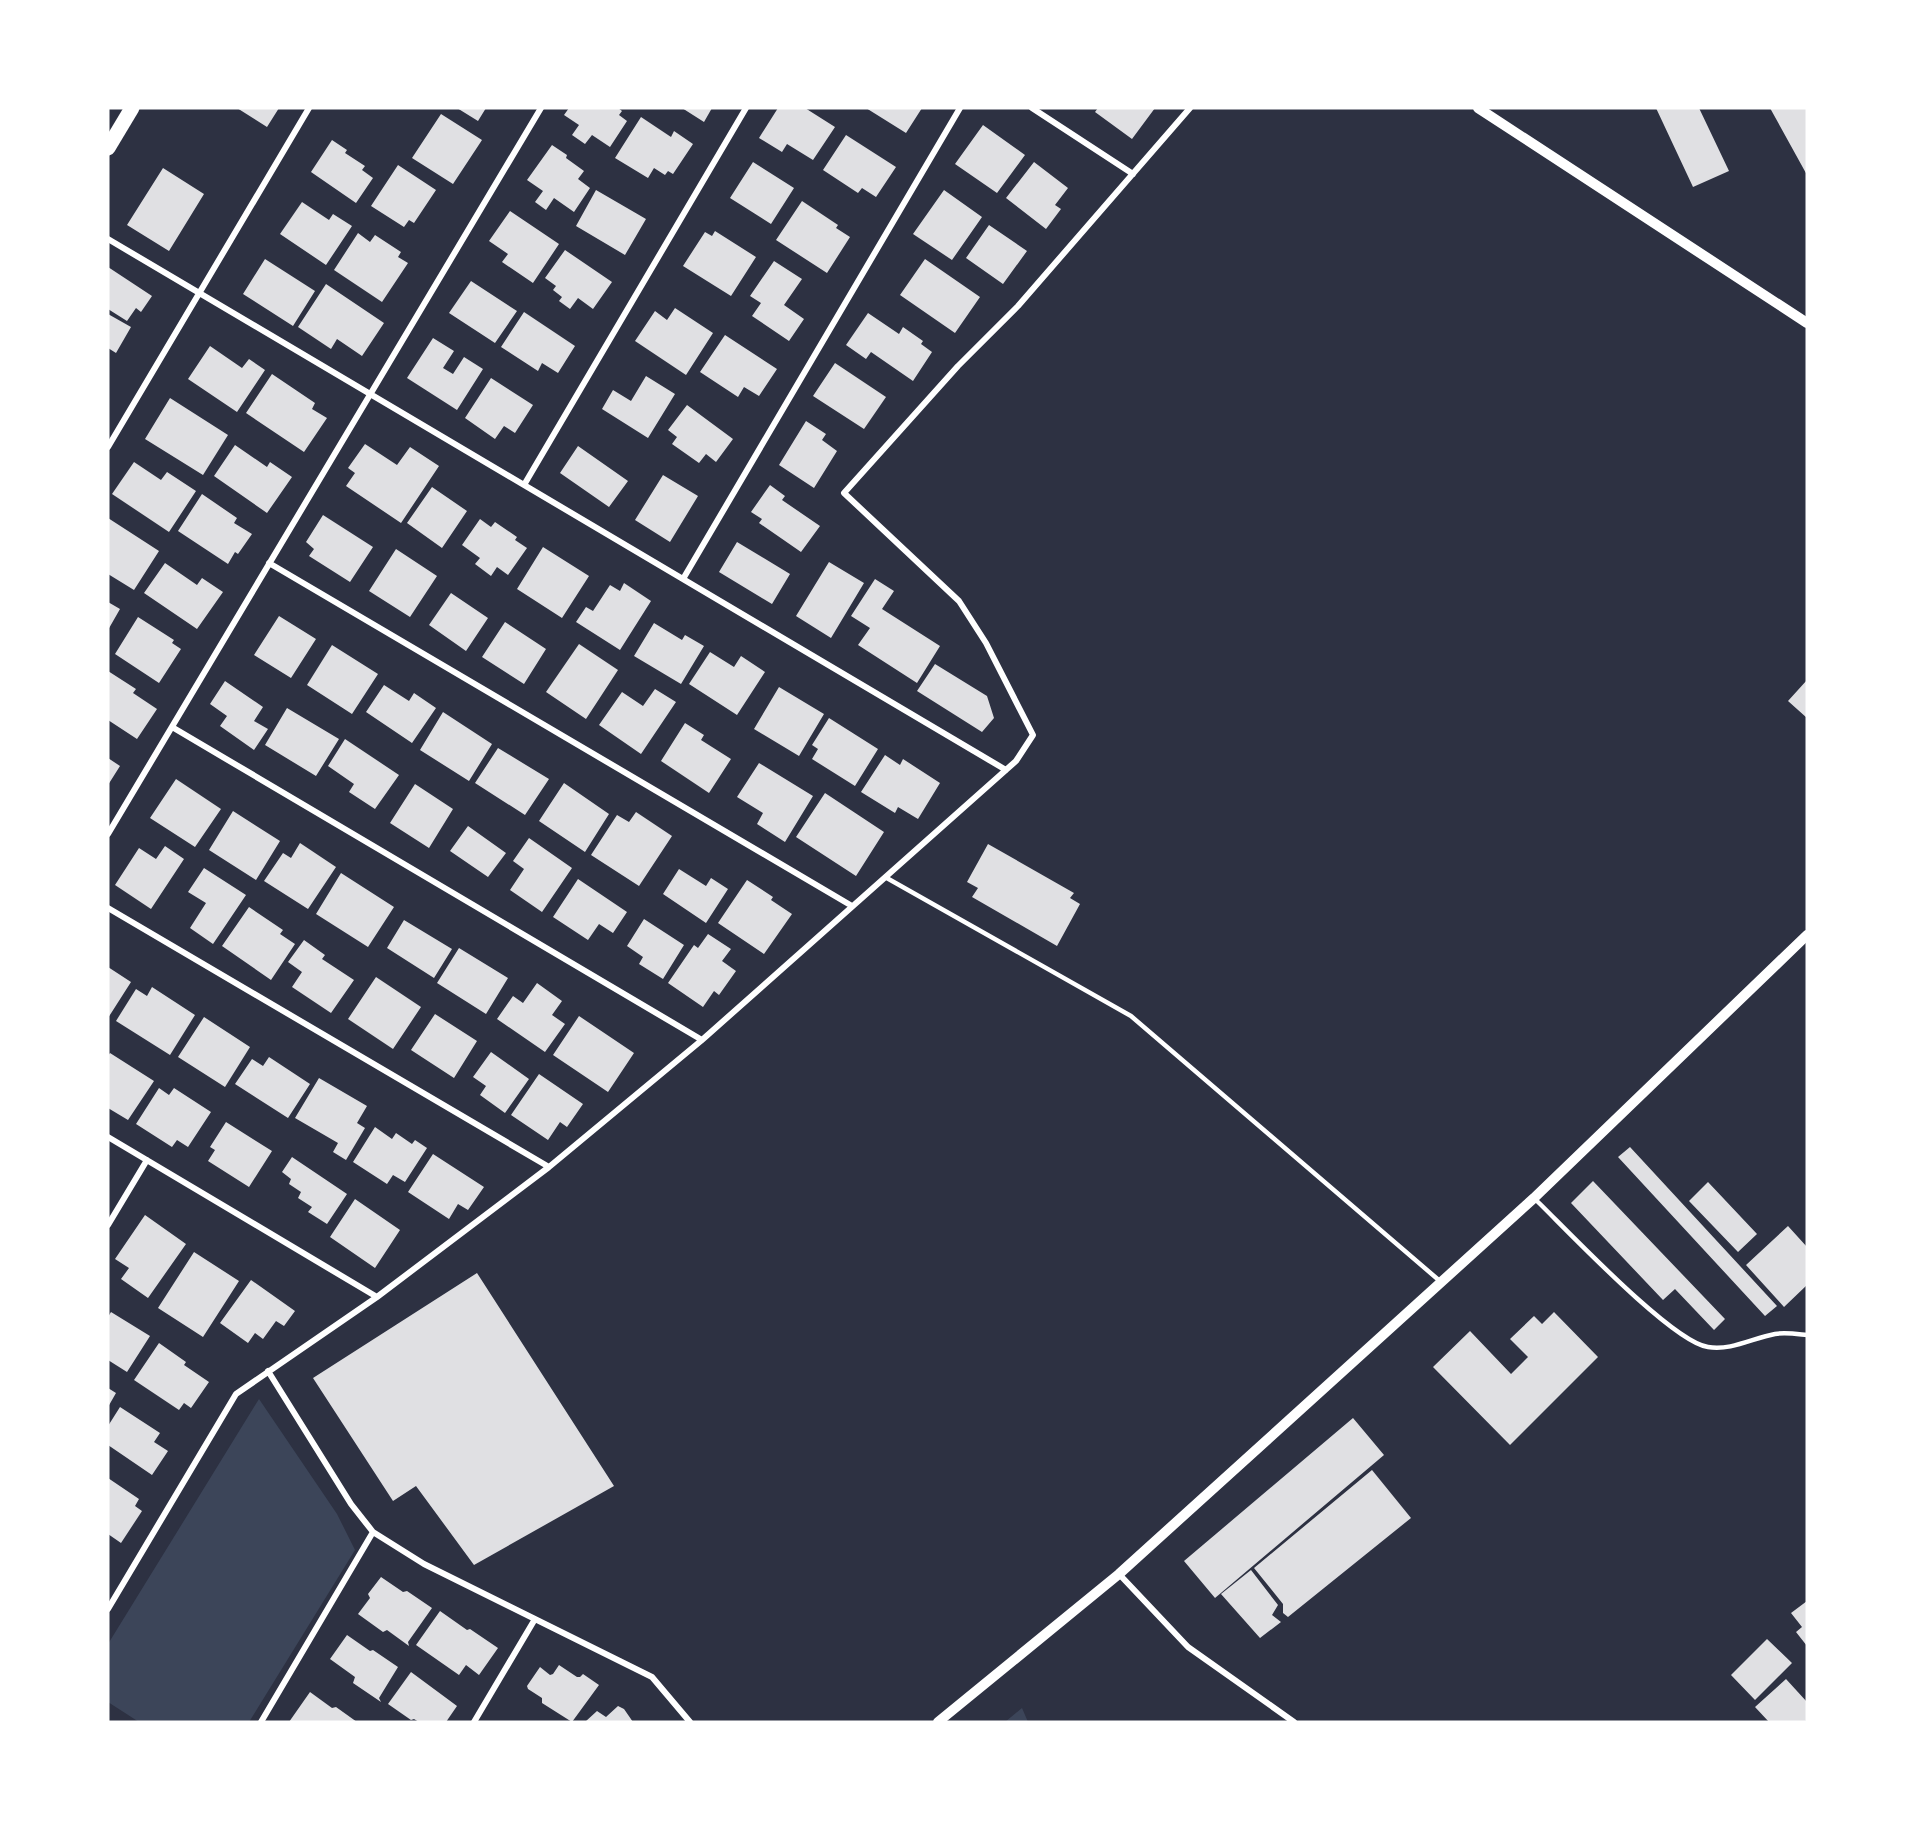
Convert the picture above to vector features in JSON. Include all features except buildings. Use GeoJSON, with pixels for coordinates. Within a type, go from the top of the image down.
{"type":"FeatureCollection","features":[{"type":"Feature","properties":{"kind":"main road"},"geometry":{"type":"LineString","coordinates":[[108,148],[132,108]]}},
{"type":"Feature","properties":{"kind":"street"},"geometry":{"type":"LineString","coordinates":[[108,447],[309,108]]}},
{"type":"Feature","properties":{"kind":"street"},"geometry":{"type":"LineString","coordinates":[[108,834],[541,108]]}},
{"type":"Feature","properties":{"kind":"street"},"geometry":{"type":"LineString","coordinates":[[524,485],[746,108]]}},
{"type":"Feature","properties":{"kind":"street"},"geometry":{"type":"LineString","coordinates":[[683,579],[960,108]]}},
{"type":"Feature","properties":{"kind":"street"},"geometry":{"type":"LineString","coordinates":[[1032,108],[1133,174]]}},
{"type":"Feature","properties":{"kind":"street"},"geometry":{"type":"LineString","coordinates":[[108,1609],[236,1394],[377,1297],[549,1167],[702,1040],[1016,761],[1033,735],[986,644],[959,601],[844,493],[958,366],[1018,306],[1190,108]]}},
{"type":"Feature","properties":{"kind":"street"},"geometry":{"type":"LineString","coordinates":[[1478,108],[1807,323]]}},
{"type":"Feature","properties":{"kind":"street"},"geometry":{"type":"LineString","coordinates":[[108,239],[1006,770]]}},
{"type":"Feature","properties":{"kind":"street"},"geometry":{"type":"LineString","coordinates":[[269,563],[852,906]]}},
{"type":"Feature","properties":{"kind":"street"},"geometry":{"type":"LineString","coordinates":[[172,728],[702,1040]]}},
{"type":"Feature","properties":{"kind":"street"},"geometry":{"type":"LineString","coordinates":[[108,908],[549,1167]]}},
{"type":"Feature","properties":{"kind":"street"},"geometry":{"type":"LineString","coordinates":[[938,1722],[1119,1574],[1534,1198],[1807,935]]}},
{"type":"Feature","properties":{"kind":"street"},"geometry":{"type":"LineString","coordinates":[[108,1137],[377,1297]]}},
{"type":"Feature","properties":{"kind":"street"},"geometry":{"type":"LineString","coordinates":[[108,1225],[147,1160]]}},
{"type":"Feature","properties":{"kind":"street"},"geometry":{"type":"LineString","coordinates":[[268,1371],[351,1504],[373,1532],[424,1564],[652,1677],[690,1722]]}},
{"type":"Feature","properties":{"kind":"street"},"geometry":{"type":"LineString","coordinates":[[261,1722],[373,1532]]}},
{"type":"Feature","properties":{"kind":"street"},"geometry":{"type":"LineString","coordinates":[[1119,1574],[1188,1647],[1294,1722]]}},
{"type":"Feature","properties":{"kind":"street"},"geometry":{"type":"LineString","coordinates":[[474,1722],[536,1618]]}},
{"type":"Feature","properties":{"kind":"lane"},"geometry":{"type":"LineString","coordinates":[[885,876],[1131,1016],[1441,1282]]}},
{"type":"Feature","properties":{"kind":"lane"},"geometry":{"type":"LineString","coordinates":[[1534,1198],[1681,1336],[1707,1347],[1726,1347],[1778,1333],[1807,1335]]}},
{"type":"Feature","properties":{"kind":"shaded area"},"geometry":{"type":"Polygon","coordinates":[[[259,1399],[337,1514],[355,1550],[249,1722],[139,1722],[108,1702],[108,1644],[259,1399]]]}},
{"type":"Feature","properties":{"kind":"shaded area"},"geometry":{"type":"Polygon","coordinates":[[[1022,1708],[1028,1722],[1005,1722],[1022,1708]]]}}]}
